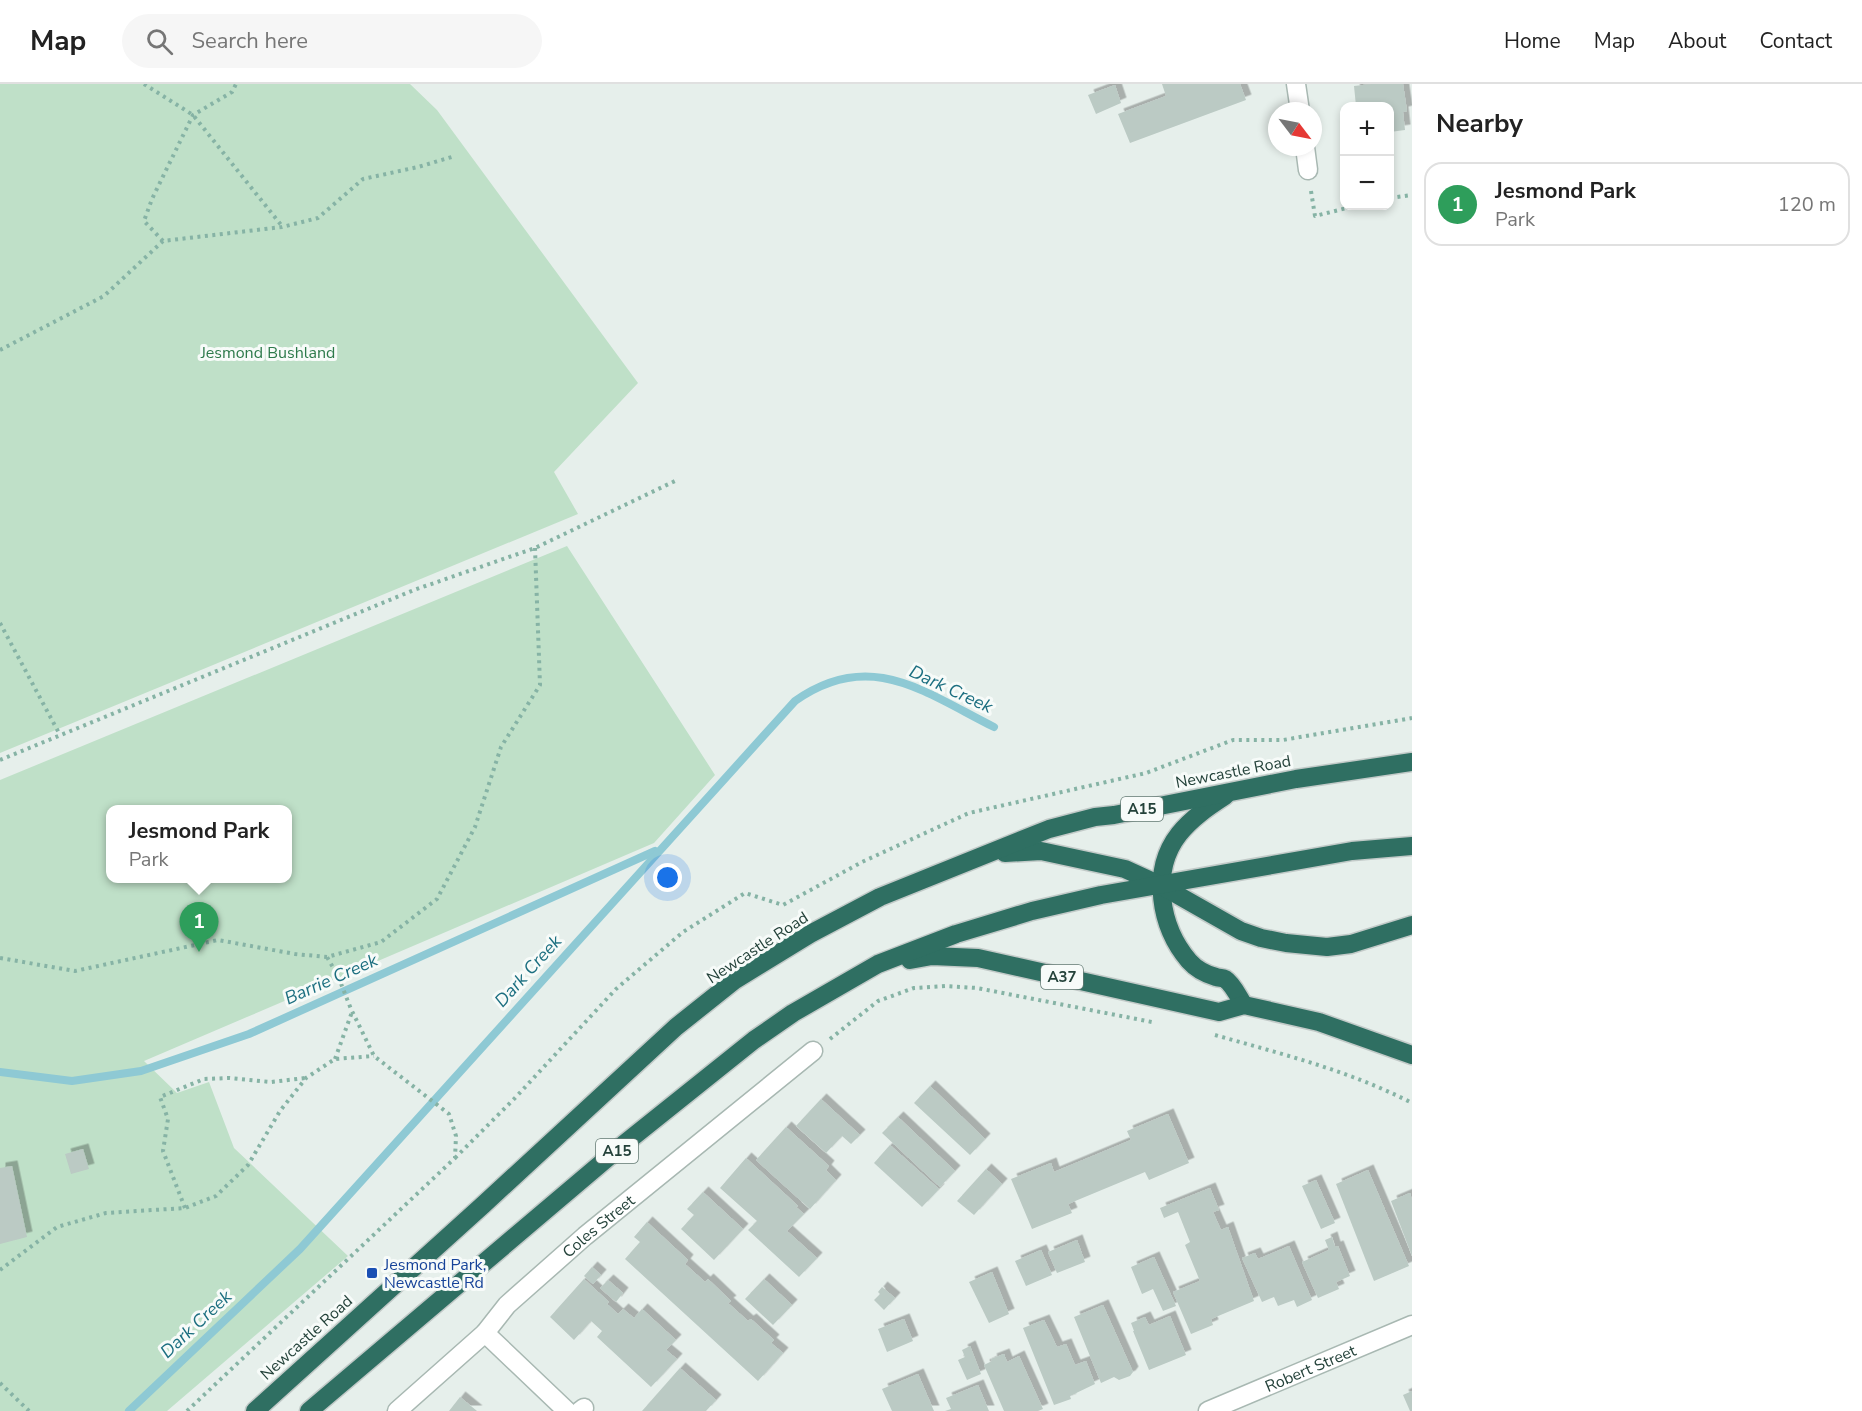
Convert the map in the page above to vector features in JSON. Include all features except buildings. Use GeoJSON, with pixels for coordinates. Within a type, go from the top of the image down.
{"type":"FeatureCollection","features":[{"type":"Feature","properties":{"kind":"highway","name":"Newcastle Road"},"geometry":{"type":"LineString","coordinates":[[255,1411],[676,1027],[735,980],[810,934],[880,897],[1049,829],[1095,817],[1233,790],[1412,762]]}},
{"type":"Feature","properties":{"kind":"highway"},"geometry":{"type":"LineString","coordinates":[[1233,790],[1198,814],[1179,834],[1171,848],[1160,885],[1165,914],[1174,938],[1189,960],[1202,973],[1226,980],[1244,1005]]}},
{"type":"Feature","properties":{"kind":"highway","name":"A15"},"geometry":{"type":"LineString","coordinates":[[309,1411],[615,1151],[754,1040],[793,1012],[878,964],[956,934],[1032,911],[1101,895],[1352,851],[1412,846]]}},
{"type":"Feature","properties":{"kind":"highway"},"geometry":{"type":"LineString","coordinates":[[991,854],[1041,851],[1125,869],[1160,885],[1241,931],[1286,943],[1327,947],[1351,944],[1412,925]]}},
{"type":"Feature","properties":{"kind":"highway","name":"A37"},"geometry":{"type":"LineString","coordinates":[[878,964],[932,956],[978,958],[1219,1011],[1244,1005],[1319,1022],[1412,1055]]}},
{"type":"Feature","properties":{"kind":"street"},"geometry":{"type":"LineString","coordinates":[[1296,84],[1299,102]]}},
{"type":"Feature","properties":{"kind":"street"},"geometry":{"type":"LineString","coordinates":[[1306,156],[1308,170]]}},
{"type":"Feature","properties":{"kind":"street","name":"Coles Street"},"geometry":{"type":"LineString","coordinates":[[397,1411],[485,1333],[507,1305],[585,1236],[813,1051]]}},
{"type":"Feature","properties":{"kind":"street","name":"Robert Street"},"geometry":{"type":"LineString","coordinates":[[1208,1411],[1412,1325]]}},
{"type":"Feature","properties":{"kind":"street"},"geometry":{"type":"LineString","coordinates":[[485,1333],[577,1410]]}},
{"type":"Feature","properties":{"kind":"path"},"geometry":{"type":"LineString","coordinates":[[144,84],[193,115],[282,227]]}},
{"type":"Feature","properties":{"kind":"path"},"geometry":{"type":"LineString","coordinates":[[163,241],[144,221],[152,199],[193,115],[232,92],[236,84]]}},
{"type":"Feature","properties":{"kind":"path"},"geometry":{"type":"LineString","coordinates":[[0,350],[104,296],[163,241],[282,227],[318,218],[363,178],[417,167],[455,156]]}},
{"type":"Feature","properties":{"kind":"path"},"geometry":{"type":"LineString","coordinates":[[1394,197],[1412,195]]}},
{"type":"Feature","properties":{"kind":"path"},"geometry":{"type":"LineString","coordinates":[[1315,216],[1340,210]]}},
{"type":"Feature","properties":{"kind":"path"},"geometry":{"type":"LineString","coordinates":[[0,760],[414,590],[535,548],[675,481]]}},
{"type":"Feature","properties":{"kind":"path"},"geometry":{"type":"LineString","coordinates":[[0,958],[75,971],[218,940],[295,954],[327,957],[381,942],[437,900],[475,827],[501,747],[540,685],[535,548]]}},
{"type":"Feature","properties":{"kind":"path"},"geometry":{"type":"LineString","coordinates":[[0,623],[60,735]]}},
{"type":"Feature","properties":{"kind":"path"},"geometry":{"type":"LineString","coordinates":[[187,1411],[455,1158],[456,1136],[448,1114],[374,1056],[327,957]]}},
{"type":"Feature","properties":{"kind":"path"},"geometry":{"type":"LineString","coordinates":[[813,1051],[878,1001],[914,988],[946,986],[977,988],[1159,1024]]}},
{"type":"Feature","properties":{"kind":"path"},"geometry":{"type":"LineString","coordinates":[[335,1059],[352,1010]]}},
{"type":"Feature","properties":{"kind":"path"},"geometry":{"type":"LineString","coordinates":[[1205,1033],[1322,1066],[1389,1091],[1412,1103]]}},
{"type":"Feature","properties":{"kind":"path"},"geometry":{"type":"LineString","coordinates":[[0,1270],[57,1227],[106,1214],[185,1208],[216,1196],[248,1165],[280,1111],[306,1078],[335,1059],[374,1056]]}},
{"type":"Feature","properties":{"kind":"path"},"geometry":{"type":"LineString","coordinates":[[185,1208],[163,1151],[168,1119],[160,1097],[204,1079],[229,1078],[271,1082],[306,1078]]}},
{"type":"Feature","properties":{"kind":"path"},"geometry":{"type":"LineString","coordinates":[[0,1383],[29,1411]]}},
{"type":"Feature","properties":{"kind":"green space","name":"Jesmond Bushland"},"geometry":{"type":"Polygon","coordinates":[[[0,84],[410,84],[437,110],[638,383],[554,472],[578,514],[0,753],[0,84]]]}},
{"type":"Feature","properties":{"kind":"green space"},"geometry":{"type":"Polygon","coordinates":[[[567,546],[715,775],[654,843],[144,1061],[177,1093],[209,1082],[234,1148],[348,1256],[167,1411],[0,1411],[0,780],[567,546]]]}},
{"type":"Feature","properties":{"kind":"waterway","name":"Dark Creek"},"geometry":{"type":"LineString","coordinates":[[129,1411],[300,1249],[795,701],[822,685],[848,678],[872,677],[896,681],[920,689],[994,727]]}},
{"type":"Feature","properties":{"kind":"waterway","name":"Barrie Creek"},"geometry":{"type":"LineString","coordinates":[[0,1072],[72,1081],[141,1071],[249,1034],[655,851]]}},
{"type":"Feature","properties":{"kind":"place","name":"Jesmond Park"},"geometry":{"type":"Point","coordinates":[199,952]}},
{"type":"Feature","properties":{"kind":"place","name":"Jesmond Park, Newcastle Rd"},"geometry":{"type":"Point","coordinates":[372,1273]}}]}
